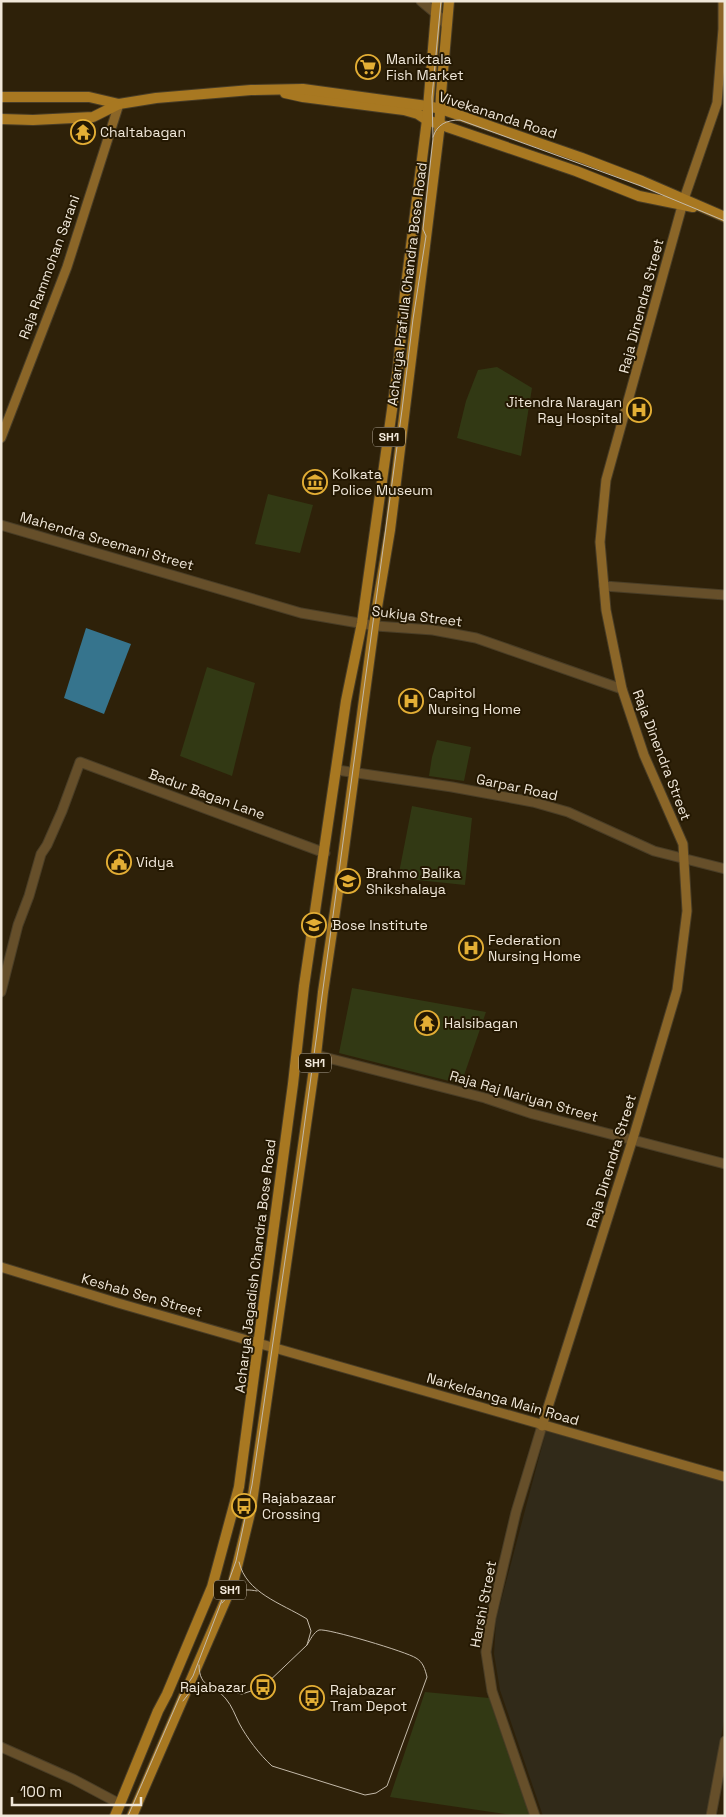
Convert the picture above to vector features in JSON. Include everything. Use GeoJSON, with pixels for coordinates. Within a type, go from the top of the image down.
{"type":"FeatureCollection","features":[{"type":"Feature","properties":{"kind":"main road","name":"Acharya Prafulla Chandra Bose Road"},"geometry":{"type":"LineString","coordinates":[[346,701],[362,623],[398,367],[405,293],[427,120],[437,1]]}},
{"type":"Feature","properties":{"kind":"main road","name":"Acharya Prafulla Chandra Bose Road"},"geometry":{"type":"LineString","coordinates":[[354,776],[374,625],[390,530],[438,142],[441,110],[440,94],[449,1]]}},
{"type":"Feature","properties":{"kind":"main road","name":"Raja Dinendra Street"},"geometry":{"type":"LineString","coordinates":[[542,1426],[633,1140],[677,990],[687,911],[683,844],[644,755],[622,689],[606,610],[600,542],[606,480],[684,202],[716,103],[723,29],[723,1]]}},
{"type":"Feature","properties":{"kind":"main road","name":"Vivekananda Road"},"geometry":{"type":"LineString","coordinates":[[1,119],[93,118],[119,104],[156,98],[251,90],[303,89],[427,106],[441,110],[582,158],[684,202],[725,217]]}},
{"type":"Feature","properties":{"kind":"main road","name":"Vivekananda Road"},"geometry":{"type":"LineString","coordinates":[[276,90],[302,97],[404,110],[418,114],[427,120],[576,171],[639,196],[684,202]]}},
{"type":"Feature","properties":{"kind":"main road","name":"Vivekananda Road"},"geometry":{"type":"LineString","coordinates":[[1,97],[89,97],[119,104]]}},
{"type":"Feature","properties":{"kind":"main road","name":"Raja Rammohan Sarani"},"geometry":{"type":"LineString","coordinates":[[1,438],[66,267],[119,104]]}},
{"type":"Feature","properties":{"kind":"main road","name":"Acharya Jagadish Chandra Bose Road"},"geometry":{"type":"LineString","coordinates":[[115,1816],[212,1587],[239,1487],[293,1084],[304,986],[346,701]]}},
{"type":"Feature","properties":{"kind":"main road","name":"SH1"},"geometry":{"type":"LineString","coordinates":[[132,1816],[232,1583],[251,1509],[354,776]]}},
{"type":"Feature","properties":{"kind":"main road","name":"Keshab Sen Street"},"geometry":{"type":"LineString","coordinates":[[1,1267],[274,1348]]}},
{"type":"Feature","properties":{"kind":"main road","name":"Narkeldanga Main Road"},"geometry":{"type":"LineString","coordinates":[[274,1348],[725,1477]]}},
{"type":"Feature","properties":{"kind":"street"},"geometry":{"type":"LineString","coordinates":[[421,1],[446,25]]}},
{"type":"Feature","properties":{"kind":"street","name":"Mahendra Sreemani Street"},"geometry":{"type":"LineString","coordinates":[[1,525],[205,584]]}},
{"type":"Feature","properties":{"kind":"street","name":"Sukiya Street"},"geometry":{"type":"LineString","coordinates":[[205,584],[302,613],[374,625],[433,630],[476,638],[622,689]]}},
{"type":"Feature","properties":{"kind":"street"},"geometry":{"type":"LineString","coordinates":[[604,586],[725,595]]}},
{"type":"Feature","properties":{"kind":"street","name":"Badur Bagan Lane"},"geometry":{"type":"LineString","coordinates":[[1,992],[18,925],[29,896],[41,854],[62,811],[80,762],[325,852]]}},
{"type":"Feature","properties":{"kind":"street","name":"Garpar Road"},"geometry":{"type":"LineString","coordinates":[[337,770],[354,776],[452,787],[533,802],[568,812],[654,851],[725,869]]}},
{"type":"Feature","properties":{"kind":"street","name":"Raja Raj Nariyan Street"},"geometry":{"type":"LineString","coordinates":[[316,1055],[485,1098],[533,1114],[725,1164]]}},
{"type":"Feature","properties":{"kind":"street","name":"Harshi Street"},"geometry":{"type":"LineString","coordinates":[[535,1816],[492,1691],[486,1652],[491,1618],[514,1520],[542,1426]]}},
{"type":"Feature","properties":{"kind":"street"},"geometry":{"type":"LineString","coordinates":[[711,1816],[725,1741]]}},
{"type":"Feature","properties":{"kind":"street"},"geometry":{"type":"LineString","coordinates":[[1,1747],[73,1779],[120,1804]]}},
{"type":"Feature","properties":{"kind":"shaded area"},"geometry":{"type":"Polygon","coordinates":[[[546,1431],[725,1482],[725,1715],[707,1816],[543,1816],[500,1690],[494,1654],[496,1620],[546,1431]]]}},
{"type":"Feature","properties":{"kind":"green space"},"geometry":{"type":"Polygon","coordinates":[[[497,367],[532,388],[521,456],[457,438],[466,401],[478,370],[497,367]]]}},
{"type":"Feature","properties":{"kind":"green space"},"geometry":{"type":"Polygon","coordinates":[[[268,494],[313,505],[300,553],[255,544],[268,494]]]}},
{"type":"Feature","properties":{"kind":"green space"},"geometry":{"type":"Polygon","coordinates":[[[207,667],[255,683],[232,776],[180,756],[207,667]]]}},
{"type":"Feature","properties":{"kind":"green space"},"geometry":{"type":"Polygon","coordinates":[[[437,740],[471,747],[464,781],[429,776],[437,740]]]}},
{"type":"Feature","properties":{"kind":"green space"},"geometry":{"type":"Polygon","coordinates":[[[412,806],[472,818],[465,885],[398,878],[412,806]]]}},
{"type":"Feature","properties":{"kind":"green space"},"geometry":{"type":"Polygon","coordinates":[[[352,988],[486,1012],[461,1084],[339,1053],[352,988]]]}},
{"type":"Feature","properties":{"kind":"green space"},"geometry":{"type":"Polygon","coordinates":[[[425,1692],[489,1698],[530,1816],[518,1816],[390,1797],[425,1692]]]}},
{"type":"Feature","properties":{"kind":"water"},"geometry":{"type":"Polygon","coordinates":[[[86,628],[131,644],[104,714],[64,698],[86,628]]]}},
{"type":"Feature","properties":{"kind":"tram line"},"geometry":{"type":"LineString","coordinates":[[128,1816],[180,1696],[193,1676],[219,1608],[236,1561],[252,1485],[298,1172],[413,319],[426,236],[423,229],[433,139],[432,97],[441,1]]}},
{"type":"Feature","properties":{"kind":"tram line"},"geometry":{"type":"LineString","coordinates":[[433,137],[437,129],[443,124],[460,120],[641,186],[725,221]]}},
{"type":"Feature","properties":{"kind":"tram line"},"geometry":{"type":"LineString","coordinates":[[183,1701],[190,1692],[197,1688],[204,1687],[242,1694],[263,1687],[307,1645],[311,1631],[307,1619],[257,1589],[249,1582],[239,1562]]}},
{"type":"Feature","properties":{"kind":"tram line"},"geometry":{"type":"LineString","coordinates":[[222,1603],[238,1591],[257,1591]]}},
{"type":"Feature","properties":{"kind":"tram line"},"geometry":{"type":"LineString","coordinates":[[199,1665],[200,1673],[205,1683],[226,1699],[242,1729],[272,1766],[365,1795],[376,1793],[387,1786],[427,1677],[423,1666],[416,1658],[410,1655],[351,1636],[325,1630],[317,1631],[307,1645]]}},
{"type":"Feature","properties":{"kind":"place","name":"Maniktala Fish Market"},"geometry":{"type":"Point","coordinates":[368,67]}},
{"type":"Feature","properties":{"kind":"place","name":"Chaltabagan"},"geometry":{"type":"Point","coordinates":[83,132]}},
{"type":"Feature","properties":{"kind":"place","name":"Jitendra Narayan Ray Hospital"},"geometry":{"type":"Point","coordinates":[639,410]}},
{"type":"Feature","properties":{"kind":"place","name":"Kolkata Police Museum"},"geometry":{"type":"Point","coordinates":[315,482]}},
{"type":"Feature","properties":{"kind":"place","name":"Capitol Nursing Home"},"geometry":{"type":"Point","coordinates":[411,701]}},
{"type":"Feature","properties":{"kind":"place","name":"Vidya"},"geometry":{"type":"Point","coordinates":[119,862]}},
{"type":"Feature","properties":{"kind":"place","name":"Brahmo Balika Shikshalaya"},"geometry":{"type":"Point","coordinates":[348,881]}},
{"type":"Feature","properties":{"kind":"place","name":"Bose Institute"},"geometry":{"type":"Point","coordinates":[314,925]}},
{"type":"Feature","properties":{"kind":"place","name":"Federation Nursing Home"},"geometry":{"type":"Point","coordinates":[471,948]}},
{"type":"Feature","properties":{"kind":"place","name":"Halsibagan"},"geometry":{"type":"Point","coordinates":[427,1023]}},
{"type":"Feature","properties":{"kind":"place","name":"Rajabazaar Crossing"},"geometry":{"type":"Point","coordinates":[244,1506]}},
{"type":"Feature","properties":{"kind":"place","name":"Rajabazar"},"geometry":{"type":"Point","coordinates":[263,1687]}},
{"type":"Feature","properties":{"kind":"place","name":"Rajabazar Tram Depot"},"geometry":{"type":"Point","coordinates":[312,1698]}}]}
